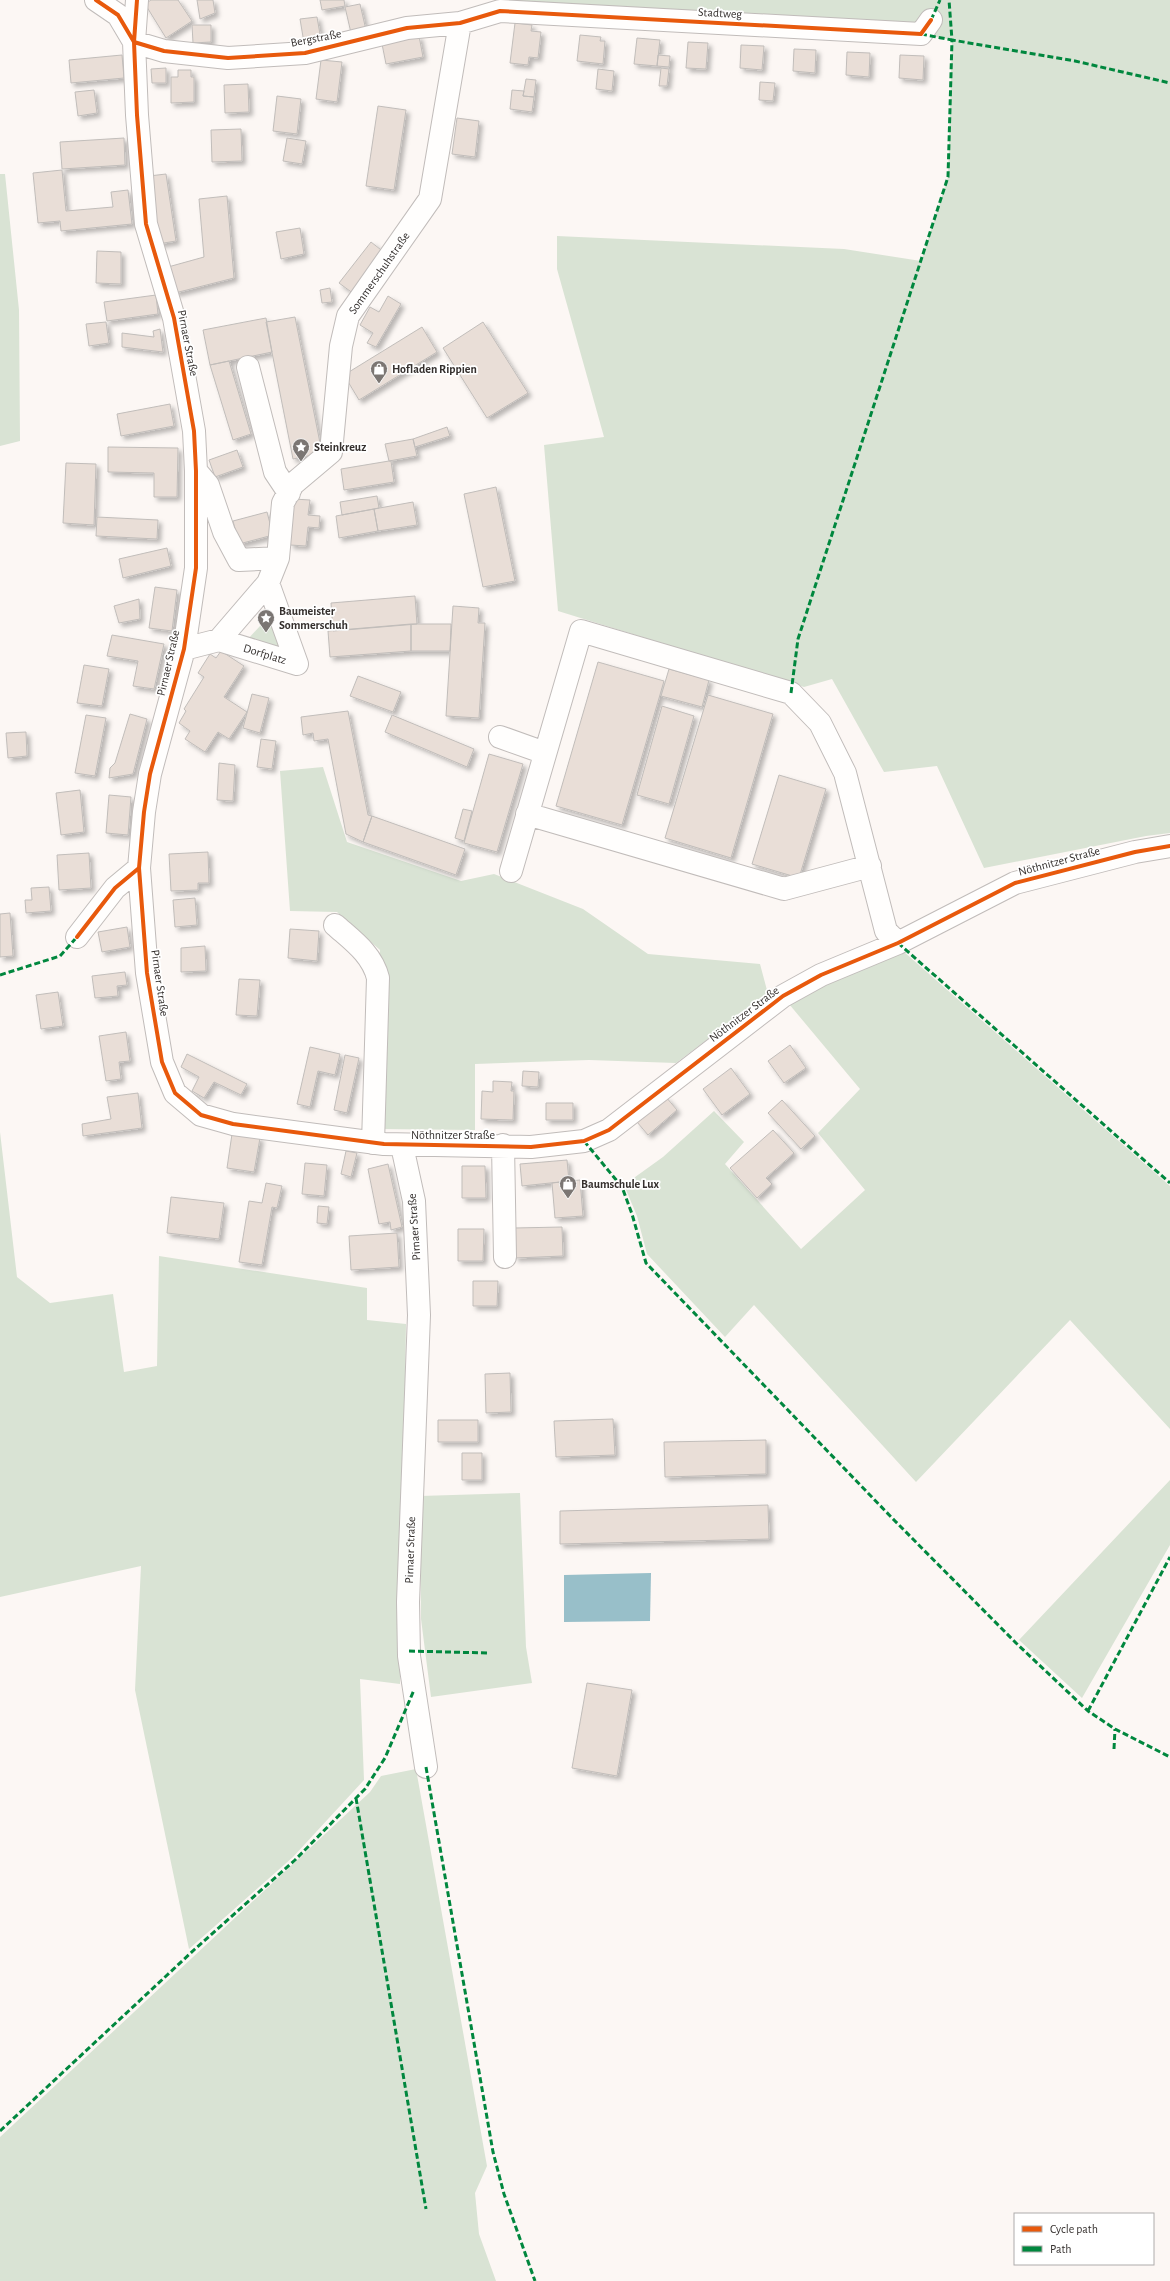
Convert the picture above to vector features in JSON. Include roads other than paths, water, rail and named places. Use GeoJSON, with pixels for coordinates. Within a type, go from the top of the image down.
{"type":"FeatureCollection","features":[{"type":"Feature","properties":{"kind":"street"},"geometry":{"type":"LineString","coordinates":[[96,0],[118,15],[134,42]]}},
{"type":"Feature","properties":{"kind":"street","name":"Pirnaer Straße"},"geometry":{"type":"LineString","coordinates":[[137,0],[134,42],[136,115],[146,224],[174,318],[194,431],[196,471],[196,568],[184,649],[150,774],[144,812],[139,868],[147,973],[162,1062],[174,1093],[201,1116],[233,1124],[402,1146],[414,1201],[419,1315],[408,1602],[409,1656],[426,1767]]}},
{"type":"Feature","properties":{"kind":"street","name":"Bergstraße"},"geometry":{"type":"LineString","coordinates":[[134,42],[164,51],[228,58],[305,53],[408,28],[460,23],[501,6]]}},
{"type":"Feature","properties":{"kind":"street","name":"Stadtweg"},"geometry":{"type":"LineString","coordinates":[[501,6],[922,34],[931,20]]}},
{"type":"Feature","properties":{"kind":"street","name":"Sommerschuhstraße"},"geometry":{"type":"LineString","coordinates":[[278,558],[283,503],[293,484],[331,452],[341,346],[348,316],[430,199],[447,109],[460,23]]}},
{"type":"Feature","properties":{"kind":"street"},"geometry":{"type":"LineString","coordinates":[[248,367],[275,472],[289,493]]}},
{"type":"Feature","properties":{"kind":"street"},"geometry":{"type":"LineString","coordinates":[[184,649],[219,640],[268,583],[278,558],[240,560],[224,532],[208,485],[196,471]]}},
{"type":"Feature","properties":{"kind":"street","name":"Dorfplatz"},"geometry":{"type":"LineString","coordinates":[[219,640],[297,664],[268,583]]}},
{"type":"Feature","properties":{"kind":"street"},"geometry":{"type":"LineString","coordinates":[[511,871],[581,631],[791,693],[820,723],[845,773],[886,931],[898,943]]}},
{"type":"Feature","properties":{"kind":"street"},"geometry":{"type":"LineString","coordinates":[[500,737],[545,753]]}},
{"type":"Feature","properties":{"kind":"street"},"geometry":{"type":"LineString","coordinates":[[528,814],[784,889],[870,866]]}},
{"type":"Feature","properties":{"kind":"street","name":"Nöthnitzer Straße"},"geometry":{"type":"LineString","coordinates":[[402,1146],[531,1147],[584,1141],[609,1130],[783,996],[821,975],[898,943],[1016,883],[1135,852],[1170,846]]}},
{"type":"Feature","properties":{"kind":"street"},"geometry":{"type":"LineString","coordinates":[[78,937],[115,888],[139,868]]}},
{"type":"Feature","properties":{"kind":"street"},"geometry":{"type":"LineString","coordinates":[[336,925],[367,955],[375,965],[378,978],[372,1143]]}},
{"type":"Feature","properties":{"kind":"street"},"geometry":{"type":"LineString","coordinates":[[508,1146],[515,1196]]}},
{"type":"Feature","properties":{"kind":"street"},"geometry":{"type":"LineString","coordinates":[[505,1257],[508,1146]]}},
{"type":"Feature","properties":{"kind":"water"},"geometry":{"type":"Polygon","coordinates":[[[651,1573],[650,1621],[564,1622],[564,1575],[651,1573]]]}},
{"type":"Feature","properties":{"kind":"place","name":"Hofladen Rippien"},"geometry":{"type":"Point","coordinates":[379,384]}},
{"type":"Feature","properties":{"kind":"place","name":"Steinkreuz"},"geometry":{"type":"Point","coordinates":[301,462]}},
{"type":"Feature","properties":{"kind":"place","name":"Baumeister Sommerschuh"},"geometry":{"type":"Point","coordinates":[266,633]}},
{"type":"Feature","properties":{"kind":"place","name":"Baumschule Lux"},"geometry":{"type":"Point","coordinates":[568,1199]}}]}
